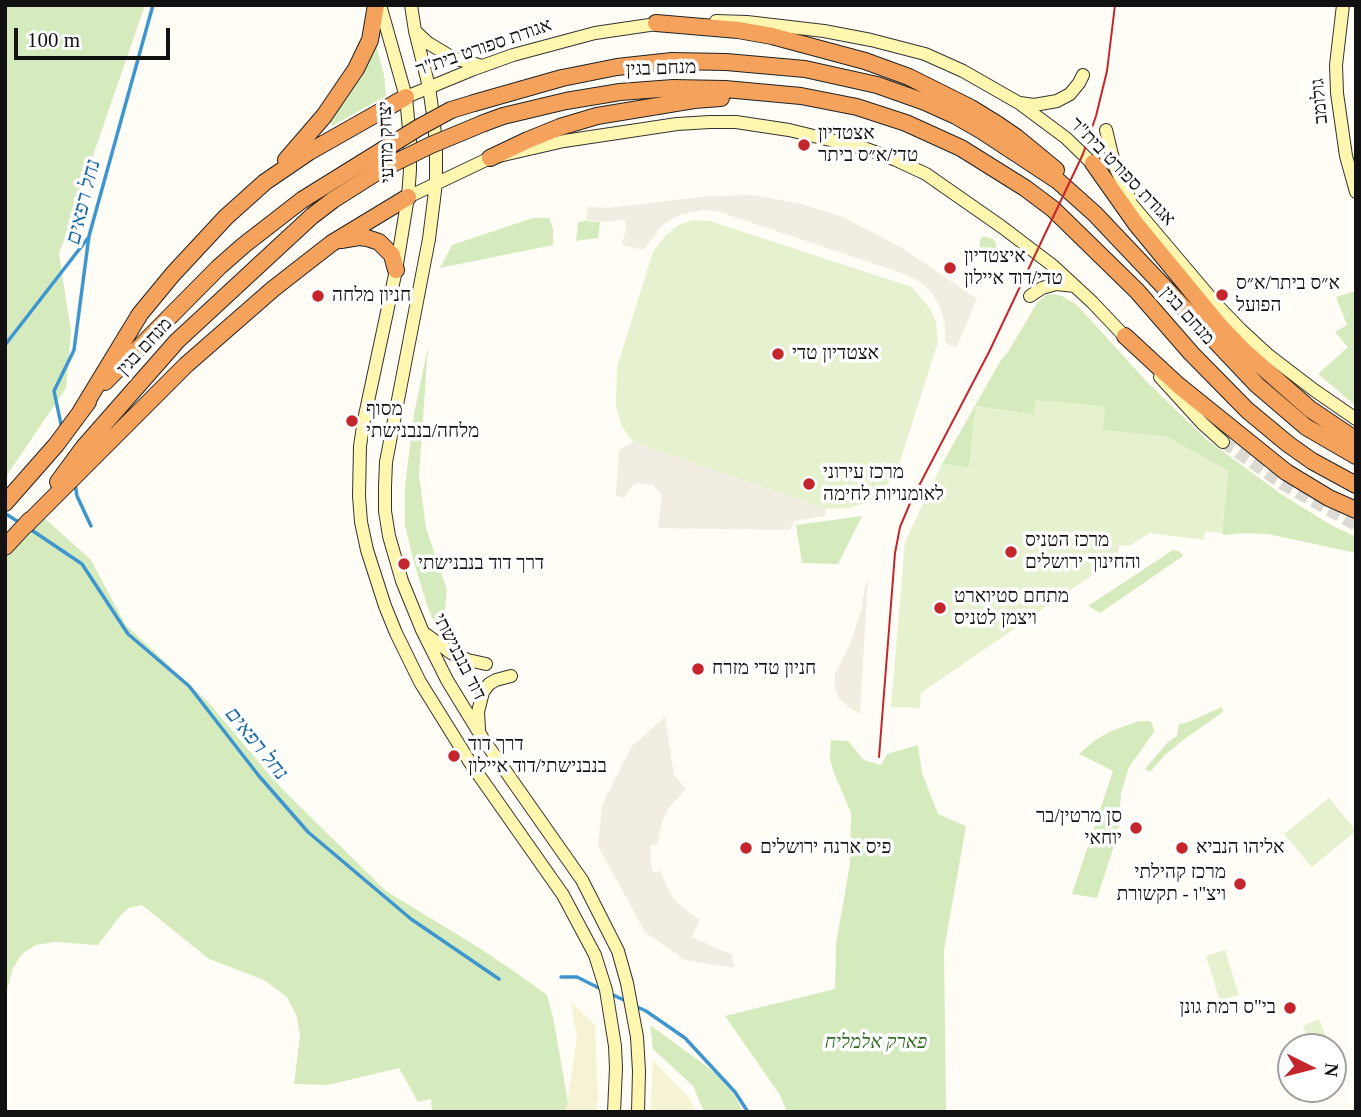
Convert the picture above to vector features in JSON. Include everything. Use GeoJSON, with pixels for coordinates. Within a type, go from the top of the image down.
{"type":"FeatureCollection","features":[{"type":"Feature","properties":{"kind":"highway"},"geometry":{"type":"LineString","coordinates":[[81,411],[140,314],[226,217],[265,182],[316,125],[356,69],[370,40],[378,5]]}},
{"type":"Feature","properties":{"kind":"highway"},"geometry":{"type":"LineString","coordinates":[[656,23],[738,30],[772,36],[865,61],[933,88],[997,124],[1045,160],[1091,204],[1127,247]]}},
{"type":"Feature","properties":{"kind":"highway","name":"מנחם בגין"},"geometry":{"type":"LineString","coordinates":[[5,503],[56,445],[105,382],[173,312],[244,245],[326,183],[451,110],[562,78],[617,67],[672,61],[783,66],[846,77],[925,102],[982,131],[1058,181],[1095,214],[1257,385],[1306,427],[1356,456]]}},
{"type":"Feature","properties":{"kind":"highway","name":"מנחם בגין"},"geometry":{"type":"LineString","coordinates":[[5,547],[25,526],[83,447],[177,341],[312,216],[333,200],[382,169],[431,145],[503,116],[566,101],[649,89],[725,89],[811,97],[857,107],[919,129],[961,148],[1053,209],[1137,292],[1191,354],[1247,410],[1312,461],[1356,485]]}},
{"type":"Feature","properties":{"kind":"highway"},"geometry":{"type":"LineString","coordinates":[[265,182],[309,152],[406,97]]}},
{"type":"Feature","properties":{"kind":"highway"},"geometry":{"type":"LineString","coordinates":[[490,158],[560,127],[622,111],[694,100],[811,97]]}},
{"type":"Feature","properties":{"kind":"highway"},"geometry":{"type":"LineString","coordinates":[[1093,163],[1136,224],[1220,326],[1244,351],[1310,409],[1356,440]]}},
{"type":"Feature","properties":{"kind":"highway"},"geometry":{"type":"LineString","coordinates":[[25,526],[186,365],[273,289],[332,243],[408,197]]}},
{"type":"Feature","properties":{"kind":"highway"},"geometry":{"type":"LineString","coordinates":[[332,243],[359,237],[374,240],[392,255],[396,270]]}},
{"type":"Feature","properties":{"kind":"highway"},"geometry":{"type":"LineString","coordinates":[[1125,336],[1178,385],[1286,472],[1329,498],[1356,510]]}},
{"type":"Feature","properties":{"kind":"main road","name":"יצחק מודעי"},"geometry":{"type":"LineString","coordinates":[[378,5],[406,97],[410,140],[408,197]]}},
{"type":"Feature","properties":{"kind":"main road"},"geometry":{"type":"LineString","coordinates":[[411,5],[429,87],[436,137],[436,183]]}},
{"type":"Feature","properties":{"kind":"main road","name":"גולומב"},"geometry":{"type":"LineString","coordinates":[[1343,5],[1336,65],[1337,93],[1344,145],[1356,192]]}},
{"type":"Feature","properties":{"kind":"main road","name":"אגודת ספורט בית\"ר"},"geometry":{"type":"LineString","coordinates":[[406,97],[483,65],[558,42],[656,23],[747,22],[824,31],[871,40],[933,58],[963,71],[1019,103],[1066,138],[1136,209],[1241,330],[1267,354],[1356,419]]}},
{"type":"Feature","properties":{"kind":"main road"},"geometry":{"type":"LineString","coordinates":[[415,30],[428,43],[453,58],[483,65]]}},
{"type":"Feature","properties":{"kind":"main road"},"geometry":{"type":"LineString","coordinates":[[1019,103],[1034,105],[1057,101],[1070,93],[1083,75]]}},
{"type":"Feature","properties":{"kind":"main road"},"geometry":{"type":"LineString","coordinates":[[614,1112],[616,1068],[610,1011],[595,955],[549,874],[471,764],[420,682],[396,633],[373,570],[361,522],[359,468],[364,420],[396,270],[408,197],[490,158],[564,141],[677,124],[736,122],[761,125],[875,152],[926,174],[1018,239],[1076,286],[1125,336],[1202,423],[1223,442]]}},
{"type":"Feature","properties":{"kind":"main road"},"geometry":{"type":"LineString","coordinates":[[1106,130],[1115,167],[1136,209]]}},
{"type":"Feature","properties":{"kind":"main road","name":"דוד בנבנישתי"},"geometry":{"type":"LineString","coordinates":[[436,183],[429,239],[390,438],[385,486],[386,511],[395,560],[422,630],[447,680],[483,739],[582,880],[618,951],[628,983],[635,1023],[639,1071],[638,1112]]}},
{"type":"Feature","properties":{"kind":"main road"},"geometry":{"type":"LineString","coordinates":[[1030,296],[1042,288],[1056,284],[1076,286]]}},
{"type":"Feature","properties":{"kind":"main road"},"geometry":{"type":"LineString","coordinates":[[422,630],[448,652],[486,664]]}},
{"type":"Feature","properties":{"kind":"main road"},"geometry":{"type":"LineString","coordinates":[[483,739],[478,721],[483,692],[489,684],[511,676]]}},
{"type":"Feature","properties":{"kind":"shaded area"},"geometry":{"type":"Polygon","coordinates":[[[753,195],[801,204],[843,217],[902,248],[977,299],[956,348],[945,342],[945,324],[939,304],[930,291],[920,282],[902,273],[717,211],[703,210],[682,214],[668,221],[644,250],[622,245],[625,219],[609,222],[586,220],[588,207],[608,208],[709,196],[753,195]]]}},
{"type":"Feature","properties":{"kind":"shaded area"},"geometry":{"type":"Polygon","coordinates":[[[633,442],[827,509],[825,516],[795,521],[790,530],[658,528],[662,495],[653,485],[638,483],[632,486],[625,497],[616,496],[619,450],[633,442]]]}},
{"type":"Feature","properties":{"kind":"shaded area"},"geometry":{"type":"Polygon","coordinates":[[[868,580],[860,714],[839,698],[835,688],[835,673],[849,647],[868,580]]]}},
{"type":"Feature","properties":{"kind":"shaded area"},"geometry":{"type":"Polygon","coordinates":[[[665,717],[674,775],[686,789],[668,809],[657,845],[651,845],[653,873],[660,871],[680,906],[700,920],[691,937],[731,954],[735,968],[685,960],[645,932],[598,846],[602,805],[631,747],[665,717]]]}},
{"type":"Feature","properties":{"kind":"shaded area"},"geometry":{"type":"Polygon","coordinates":[[[571,1002],[595,1025],[598,1099],[596,1112],[566,1112],[577,1037],[571,1002]]]}},
{"type":"Feature","properties":{"kind":"shaded area"},"geometry":{"type":"Polygon","coordinates":[[[653,1060],[690,1099],[696,1112],[650,1112],[653,1060]]]}},
{"type":"Feature","properties":{"kind":"green space"},"geometry":{"type":"Polygon","coordinates":[[[5,5],[145,5],[59,254],[71,333],[66,388],[5,478],[5,5]]]}},
{"type":"Feature","properties":{"kind":"green space"},"geometry":{"type":"Polygon","coordinates":[[[376,45],[386,96],[332,126],[330,118],[362,77],[376,45]]]}},
{"type":"Feature","properties":{"kind":"green space"},"geometry":{"type":"Polygon","coordinates":[[[533,218],[549,218],[553,229],[553,245],[440,268],[452,245],[533,218]]]}},
{"type":"Feature","properties":{"kind":"green space","name":"אצטדיון טדי"},"geometry":{"type":"Polygon","coordinates":[[[692,220],[710,221],[912,287],[931,310],[936,323],[938,342],[896,474],[883,490],[866,503],[848,508],[827,509],[633,442],[621,425],[616,406],[617,367],[653,252],[677,226],[692,220]]]}},
{"type":"Feature","properties":{"kind":"green space"},"geometry":{"type":"Polygon","coordinates":[[[578,222],[600,222],[598,238],[576,241],[578,222]]]}},
{"type":"Feature","properties":{"kind":"green space"},"geometry":{"type":"Polygon","coordinates":[[[983,236],[993,239],[996,244],[997,253],[989,260],[984,260],[979,250],[983,236]]]}},
{"type":"Feature","properties":{"kind":"green space"},"geometry":{"type":"Polygon","coordinates":[[[1356,291],[1356,406],[1318,374],[1348,347],[1335,332],[1347,325],[1336,297],[1356,291]]]}},
{"type":"Feature","properties":{"kind":"green space"},"geometry":{"type":"Polygon","coordinates":[[[1054,294],[1077,305],[1147,382],[1206,439],[1281,494],[1356,537],[1356,553],[1268,534],[1224,535],[1222,533],[1228,471],[1167,437],[1102,430],[1105,406],[1034,415],[976,406],[969,468],[942,464],[1001,360],[1037,303],[1046,295],[1054,294]]]}},
{"type":"Feature","properties":{"kind":"green space"},"geometry":{"type":"Polygon","coordinates":[[[428,347],[419,475],[426,528],[447,590],[442,636],[428,608],[405,525],[405,486],[414,414],[428,347]]]}},
{"type":"Feature","properties":{"kind":"green space","name":"מרכז הטניס והחינוך ירושלים"},"geometry":{"type":"Polygon","coordinates":[[[1036,400],[1105,406],[1103,430],[1167,437],[1228,471],[1222,533],[1205,531],[1204,540],[1150,533],[1129,546],[1119,545],[1117,558],[921,693],[920,708],[891,707],[905,542],[942,464],[969,468],[976,406],[1033,415],[1036,400]]]}},
{"type":"Feature","properties":{"kind":"green space"},"geometry":{"type":"Polygon","coordinates":[[[41,515],[91,560],[125,624],[208,702],[280,787],[386,891],[481,949],[547,995],[568,1102],[565,1112],[432,1112],[431,1099],[418,1102],[399,1068],[328,1085],[294,1084],[300,1036],[297,1017],[287,997],[264,980],[209,959],[142,905],[129,908],[120,916],[98,945],[55,942],[36,945],[22,954],[13,968],[5,997],[5,556],[41,515]]]}},
{"type":"Feature","properties":{"kind":"green space"},"geometry":{"type":"Polygon","coordinates":[[[862,516],[838,564],[802,563],[796,525],[862,516]]]}},
{"type":"Feature","properties":{"kind":"green space"},"geometry":{"type":"Polygon","coordinates":[[[1173,550],[1179,551],[1183,556],[1100,613],[1088,606],[1173,550]]]}},
{"type":"Feature","properties":{"kind":"green space"},"geometry":{"type":"Polygon","coordinates":[[[1222,707],[1223,712],[1183,740],[1150,772],[1145,769],[1168,742],[1177,736],[1179,724],[1222,707]]]}},
{"type":"Feature","properties":{"kind":"green space"},"geometry":{"type":"Polygon","coordinates":[[[1139,721],[1152,723],[1154,731],[1129,767],[1121,793],[1118,834],[1097,898],[1072,894],[1113,771],[1079,754],[1111,731],[1139,721]]]}},
{"type":"Feature","properties":{"kind":"green space","name":"פארק אלמליח"},"geometry":{"type":"Polygon","coordinates":[[[831,740],[848,741],[864,760],[881,765],[887,754],[918,745],[922,773],[938,814],[966,826],[944,950],[946,1112],[787,1112],[780,1095],[725,1016],[835,989],[836,944],[850,864],[851,813],[830,759],[831,740]]]}},
{"type":"Feature","properties":{"kind":"green space"},"geometry":{"type":"Polygon","coordinates":[[[1329,798],[1356,831],[1312,867],[1284,834],[1329,798]]]}},
{"type":"Feature","properties":{"kind":"green space"},"geometry":{"type":"Polygon","coordinates":[[[1225,950],[1239,995],[1220,1001],[1206,956],[1225,950]]]}},
{"type":"Feature","properties":{"kind":"green space"},"geometry":{"type":"Polygon","coordinates":[[[1319,1019],[1324,1033],[1306,1033],[1303,1026],[1319,1019]]]}},
{"type":"Feature","properties":{"kind":"green space"},"geometry":{"type":"Polygon","coordinates":[[[650,1025],[717,1075],[735,1096],[743,1112],[704,1112],[693,1086],[653,1049],[650,1025]]]}},
{"type":"Feature","properties":{"kind":"waterway","name":"נחל רפאים"},"geometry":{"type":"LineString","coordinates":[[62,429],[54,391],[74,350],[89,236],[153,5]]}},
{"type":"Feature","properties":{"kind":"waterway"},"geometry":{"type":"LineString","coordinates":[[5,345],[88,238]]}},
{"type":"Feature","properties":{"kind":"waterway","name":"נחל רפאים"},"geometry":{"type":"LineString","coordinates":[[75,484],[77,496],[91,526]]}},
{"type":"Feature","properties":{"kind":"waterway","name":"נחל רפאים"},"geometry":{"type":"LineString","coordinates":[[6,514],[20,523]]}},
{"type":"Feature","properties":{"kind":"waterway","name":"נחל רפאים"},"geometry":{"type":"LineString","coordinates":[[30,529],[82,564],[128,634],[189,686],[259,776],[308,832],[411,919],[499,979]]}},
{"type":"Feature","properties":{"kind":"waterway","name":"נחל רפאים"},"geometry":{"type":"LineString","coordinates":[[561,977],[577,977],[601,989]]}},
{"type":"Feature","properties":{"kind":"waterway","name":"נחל רפאים"},"geometry":{"type":"LineString","coordinates":[[611,994],[626,1001]]}},
{"type":"Feature","properties":{"kind":"waterway","name":"נחל רפאים"},"geometry":{"type":"LineString","coordinates":[[633,1005],[685,1038],[735,1092],[748,1112]]}},
{"type":"Feature","properties":{"kind":"tunnel"},"geometry":{"type":"LineString","coordinates":[[1223,442],[1284,485],[1356,525]]}},
{"type":"Feature","properties":{"kind":"tram line"},"geometry":{"type":"LineString","coordinates":[[879,757],[895,553],[900,527],[989,352],[1083,154],[1107,71],[1115,5]]}},
{"type":"Feature","properties":{"kind":"place","name":"אצטדיון טדי/א״ס ביתר"},"geometry":{"type":"Point","coordinates":[804,145]}},
{"type":"Feature","properties":{"kind":"place","name":"איצטדיון טדי/דוד איילון"},"geometry":{"type":"Point","coordinates":[950,268]}},
{"type":"Feature","properties":{"kind":"place","name":"א״ס ביתר/א״ס הפועל"},"geometry":{"type":"Point","coordinates":[1222,295]}},
{"type":"Feature","properties":{"kind":"place","name":"חניון מלחה"},"geometry":{"type":"Point","coordinates":[318,296]}},
{"type":"Feature","properties":{"kind":"place","name":"אצטדיון טדי"},"geometry":{"type":"Point","coordinates":[778,354]}},
{"type":"Feature","properties":{"kind":"place","name":"מסוף מלחה/בנבנישתי"},"geometry":{"type":"Point","coordinates":[352,421]}},
{"type":"Feature","properties":{"kind":"place","name":"מרכז עירוני לאומנויות לחימה"},"geometry":{"type":"Point","coordinates":[809,484]}},
{"type":"Feature","properties":{"kind":"place","name":"מרכז הטניס והחינוך ירושלים"},"geometry":{"type":"Point","coordinates":[1011,552]}},
{"type":"Feature","properties":{"kind":"place","name":"דרך דוד בנבנישתי"},"geometry":{"type":"Point","coordinates":[404,564]}},
{"type":"Feature","properties":{"kind":"place","name":"מתחם סטיוארט ויצמן לטניס"},"geometry":{"type":"Point","coordinates":[940,608]}},
{"type":"Feature","properties":{"kind":"place","name":"חניון טדי מזרח"},"geometry":{"type":"Point","coordinates":[698,669]}},
{"type":"Feature","properties":{"kind":"place","name":"דרך דוד בנבנישתי/דוד איילון"},"geometry":{"type":"Point","coordinates":[454,756]}},
{"type":"Feature","properties":{"kind":"place","name":"סן מרטין/בר יוחאי"},"geometry":{"type":"Point","coordinates":[1136,828]}},
{"type":"Feature","properties":{"kind":"place","name":"פיס ארנה ירושלים"},"geometry":{"type":"Point","coordinates":[746,848]}},
{"type":"Feature","properties":{"kind":"place","name":"אליהו הנביא"},"geometry":{"type":"Point","coordinates":[1182,848]}},
{"type":"Feature","properties":{"kind":"place","name":"מרכז קהילתי ויצ\"ו - תקשורת"},"geometry":{"type":"Point","coordinates":[1240,884]}},
{"type":"Feature","properties":{"kind":"place","name":"בי\"ס רמת גונן"},"geometry":{"type":"Point","coordinates":[1290,1008]}}]}
